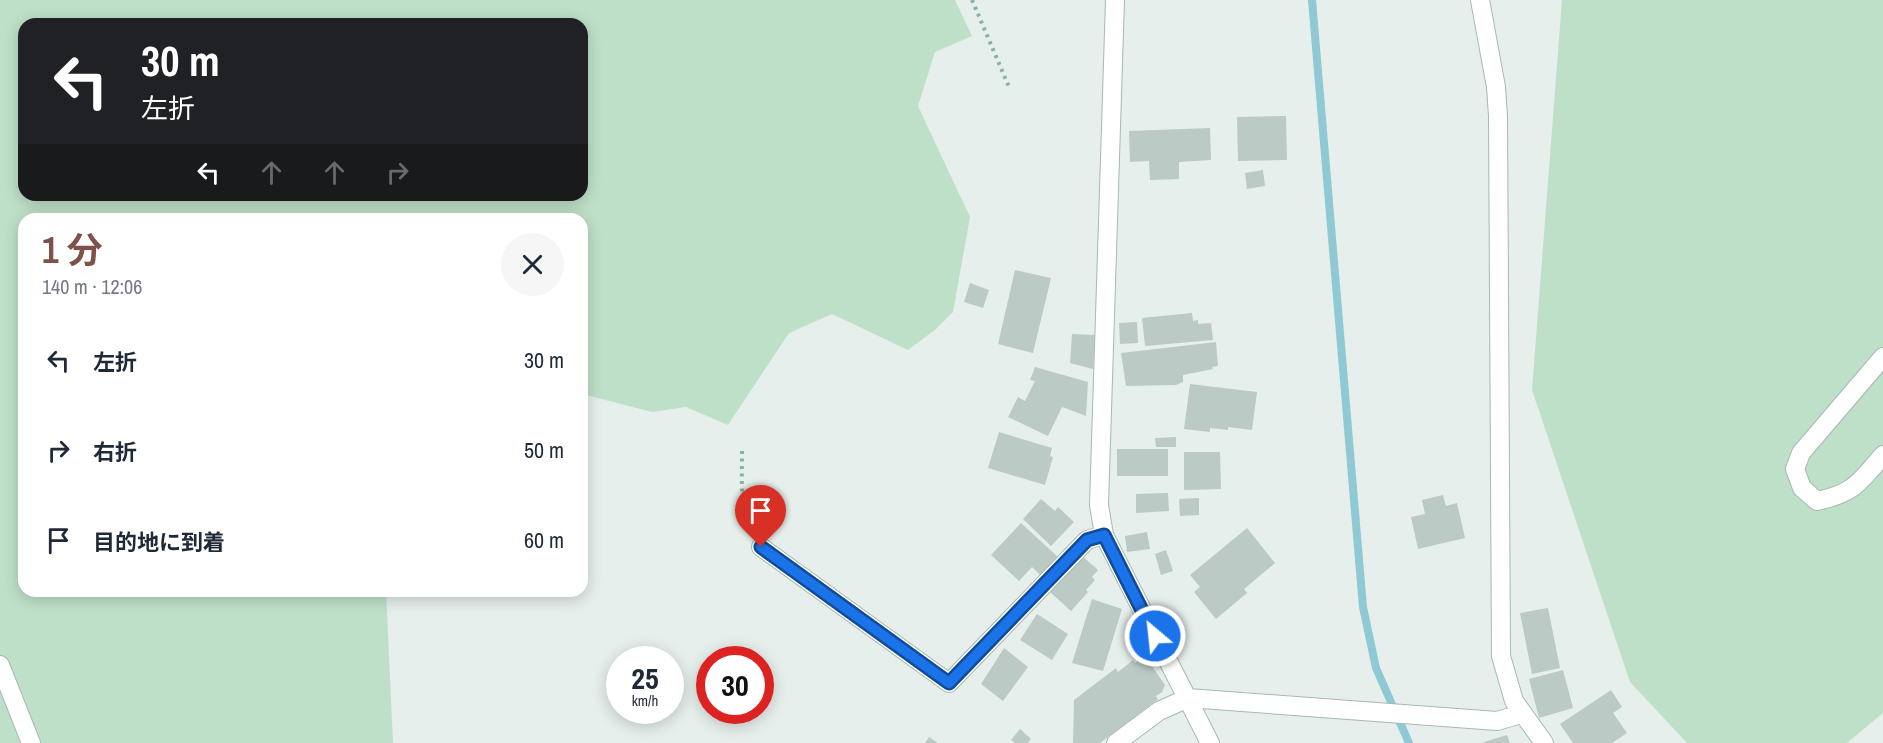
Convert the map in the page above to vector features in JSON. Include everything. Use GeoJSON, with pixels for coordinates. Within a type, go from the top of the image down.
{"type":"FeatureCollection","features":[{"type":"Feature","properties":{"kind":"street"},"geometry":{"type":"LineString","coordinates":[[1115,0],[1099,505],[1104,535],[1210,743]]}},
{"type":"Feature","properties":{"kind":"street"},"geometry":{"type":"LineString","coordinates":[[1480,0],[1496,87],[1498,116],[1499,636],[1504,674],[1521,714],[1544,743]]}},
{"type":"Feature","properties":{"kind":"street"},"geometry":{"type":"LineString","coordinates":[[1883,357],[1802,453],[1795,470],[1802,488],[1817,501],[1841,496],[1859,483],[1883,455]]}},
{"type":"Feature","properties":{"kind":"street"},"geometry":{"type":"LineString","coordinates":[[761,547],[949,683],[1087,540],[1104,535]]}},
{"type":"Feature","properties":{"kind":"street"},"geometry":{"type":"LineString","coordinates":[[0,664],[30,743]]}},
{"type":"Feature","properties":{"kind":"street"},"geometry":{"type":"LineString","coordinates":[[1116,743],[1159,711],[1188,699],[1497,721],[1521,714]]}},
{"type":"Feature","properties":{"kind":"path"},"geometry":{"type":"LineString","coordinates":[[972,0],[1009,87]]}},
{"type":"Feature","properties":{"kind":"path"},"geometry":{"type":"LineString","coordinates":[[742,451],[744,516],[751,535],[761,547]]}},
{"type":"Feature","properties":{"kind":"green space"},"geometry":{"type":"Polygon","coordinates":[[[0,0],[955,0],[972,36],[935,52],[918,106],[970,217],[953,312],[936,329],[908,350],[832,314],[789,333],[728,425],[686,407],[652,412],[588,396],[588,213],[18,213],[18,597],[386,597],[393,743],[0,743],[0,0]]]}},
{"type":"Feature","properties":{"kind":"green space"},"geometry":{"type":"Polygon","coordinates":[[[1562,0],[1883,0],[1883,713],[1847,743],[1687,743],[1630,682],[1532,390],[1562,0]]]}},
{"type":"Feature","properties":{"kind":"building"},"geometry":{"type":"Polygon","coordinates":[[[1286,116],[1287,160],[1238,161],[1237,117],[1286,116]]]}},
{"type":"Feature","properties":{"kind":"building"},"geometry":{"type":"Polygon","coordinates":[[[1210,128],[1211,160],[1179,162],[1179,179],[1150,180],[1149,161],[1130,162],[1129,131],[1210,128]]]}},
{"type":"Feature","properties":{"kind":"building"},"geometry":{"type":"Polygon","coordinates":[[[1263,170],[1265,186],[1247,189],[1245,173],[1263,170]]]}},
{"type":"Feature","properties":{"kind":"building"},"geometry":{"type":"Polygon","coordinates":[[[1015,270],[1051,278],[1033,353],[998,344],[1015,270]]]}},
{"type":"Feature","properties":{"kind":"building"},"geometry":{"type":"Polygon","coordinates":[[[970,283],[989,290],[983,308],[964,302],[970,283]]]}},
{"type":"Feature","properties":{"kind":"building"},"geometry":{"type":"Polygon","coordinates":[[[1192,313],[1193,321],[1198,320],[1198,324],[1211,323],[1213,340],[1145,346],[1142,318],[1192,313]]]}},
{"type":"Feature","properties":{"kind":"building"},"geometry":{"type":"Polygon","coordinates":[[[1137,322],[1138,343],[1120,344],[1119,323],[1137,322]]]}},
{"type":"Feature","properties":{"kind":"building"},"geometry":{"type":"Polygon","coordinates":[[[1072,334],[1095,335],[1093,369],[1070,363],[1072,334]]]}},
{"type":"Feature","properties":{"kind":"building"},"geometry":{"type":"Polygon","coordinates":[[[1216,342],[1218,366],[1212,367],[1213,369],[1183,375],[1183,382],[1176,385],[1126,386],[1121,353],[1216,342]]]}},
{"type":"Feature","properties":{"kind":"building"},"geometry":{"type":"Polygon","coordinates":[[[1035,367],[1088,382],[1086,416],[1062,407],[1048,436],[1008,417],[1018,397],[1025,401],[1035,381],[1030,380],[1035,367]]]}},
{"type":"Feature","properties":{"kind":"building"},"geometry":{"type":"Polygon","coordinates":[[[1190,384],[1257,392],[1252,430],[1228,427],[1228,430],[1210,428],[1210,432],[1184,429],[1190,384]]]}},
{"type":"Feature","properties":{"kind":"building"},"geometry":{"type":"Polygon","coordinates":[[[999,432],[1052,448],[1050,456],[1053,457],[1045,485],[988,468],[999,432]]]}},
{"type":"Feature","properties":{"kind":"building"},"geometry":{"type":"Polygon","coordinates":[[[1176,437],[1176,447],[1156,447],[1155,438],[1176,437]]]}},
{"type":"Feature","properties":{"kind":"building"},"geometry":{"type":"Polygon","coordinates":[[[1117,449],[1168,449],[1168,476],[1117,476],[1117,449]]]}},
{"type":"Feature","properties":{"kind":"building"},"geometry":{"type":"Polygon","coordinates":[[[1184,452],[1220,452],[1221,489],[1184,490],[1184,452]]]}},
{"type":"Feature","properties":{"kind":"building"},"geometry":{"type":"Polygon","coordinates":[[[1168,493],[1169,511],[1136,513],[1136,494],[1168,493]]]}},
{"type":"Feature","properties":{"kind":"building"},"geometry":{"type":"Polygon","coordinates":[[[1443,495],[1446,506],[1457,503],[1465,538],[1418,549],[1411,517],[1425,514],[1422,500],[1443,495]]]}},
{"type":"Feature","properties":{"kind":"building"},"geometry":{"type":"Polygon","coordinates":[[[1199,498],[1199,515],[1180,516],[1179,499],[1199,498]]]}},
{"type":"Feature","properties":{"kind":"building"},"geometry":{"type":"Polygon","coordinates":[[[1041,499],[1055,511],[1058,507],[1074,522],[1051,546],[1023,519],[1041,499]]]}},
{"type":"Feature","properties":{"kind":"building"},"geometry":{"type":"Polygon","coordinates":[[[1021,523],[1059,558],[1041,576],[1032,567],[1019,581],[991,555],[1021,523]]]}},
{"type":"Feature","properties":{"kind":"building"},"geometry":{"type":"Polygon","coordinates":[[[1247,528],[1275,563],[1244,589],[1247,593],[1216,619],[1194,592],[1200,587],[1190,575],[1247,528]]]}},
{"type":"Feature","properties":{"kind":"building"},"geometry":{"type":"Polygon","coordinates":[[[1147,532],[1150,549],[1127,552],[1125,536],[1147,532]]]}},
{"type":"Feature","properties":{"kind":"building"},"geometry":{"type":"Polygon","coordinates":[[[1166,550],[1173,571],[1161,575],[1155,554],[1166,550]]]}},
{"type":"Feature","properties":{"kind":"building"},"geometry":{"type":"Polygon","coordinates":[[[1082,556],[1098,570],[1092,577],[1095,580],[1086,590],[1088,592],[1071,611],[1049,591],[1082,556]]]}},
{"type":"Feature","properties":{"kind":"building"},"geometry":{"type":"Polygon","coordinates":[[[1092,599],[1122,609],[1103,671],[1072,663],[1092,599]]]}},
{"type":"Feature","properties":{"kind":"building"},"geometry":{"type":"Polygon","coordinates":[[[1548,608],[1560,668],[1532,674],[1520,613],[1548,608]]]}},
{"type":"Feature","properties":{"kind":"building"},"geometry":{"type":"Polygon","coordinates":[[[1037,614],[1068,634],[1052,660],[1020,640],[1037,614]]]}},
{"type":"Feature","properties":{"kind":"building"},"geometry":{"type":"Polygon","coordinates":[[[1004,648],[1028,667],[1003,701],[981,684],[1004,648]]]}},
{"type":"Feature","properties":{"kind":"building"},"geometry":{"type":"Polygon","coordinates":[[[1145,656],[1165,685],[1162,692],[1156,696],[1158,699],[1100,743],[1073,743],[1074,700],[1116,668],[1118,672],[1133,660],[1135,663],[1145,656]]]}},
{"type":"Feature","properties":{"kind":"building"},"geometry":{"type":"Polygon","coordinates":[[[1563,670],[1573,708],[1539,718],[1529,679],[1563,670]]]}},
{"type":"Feature","properties":{"kind":"building"},"geometry":{"type":"Polygon","coordinates":[[[1611,690],[1622,707],[1613,713],[1627,733],[1612,743],[1573,743],[1560,724],[1611,690]]]}},
{"type":"Feature","properties":{"kind":"building"},"geometry":{"type":"Polygon","coordinates":[[[1020,729],[1031,739],[1028,743],[1015,743],[1011,740],[1020,729]]]}},
{"type":"Feature","properties":{"kind":"building"},"geometry":{"type":"Polygon","coordinates":[[[1507,735],[1510,743],[1484,743],[1484,742],[1507,735]]]}},
{"type":"Feature","properties":{"kind":"building"},"geometry":{"type":"Polygon","coordinates":[[[929,737],[938,743],[925,743],[929,737]]]}},
{"type":"Feature","properties":{"kind":"waterway"},"geometry":{"type":"LineString","coordinates":[[1312,0],[1363,607],[1376,668],[1409,743]]}},
{"type":"Feature","properties":{"kind":"route"},"geometry":{"type":"LineString","coordinates":[[761,547],[949,683],[1087,540],[1104,535],[1155,636]]}}]}
